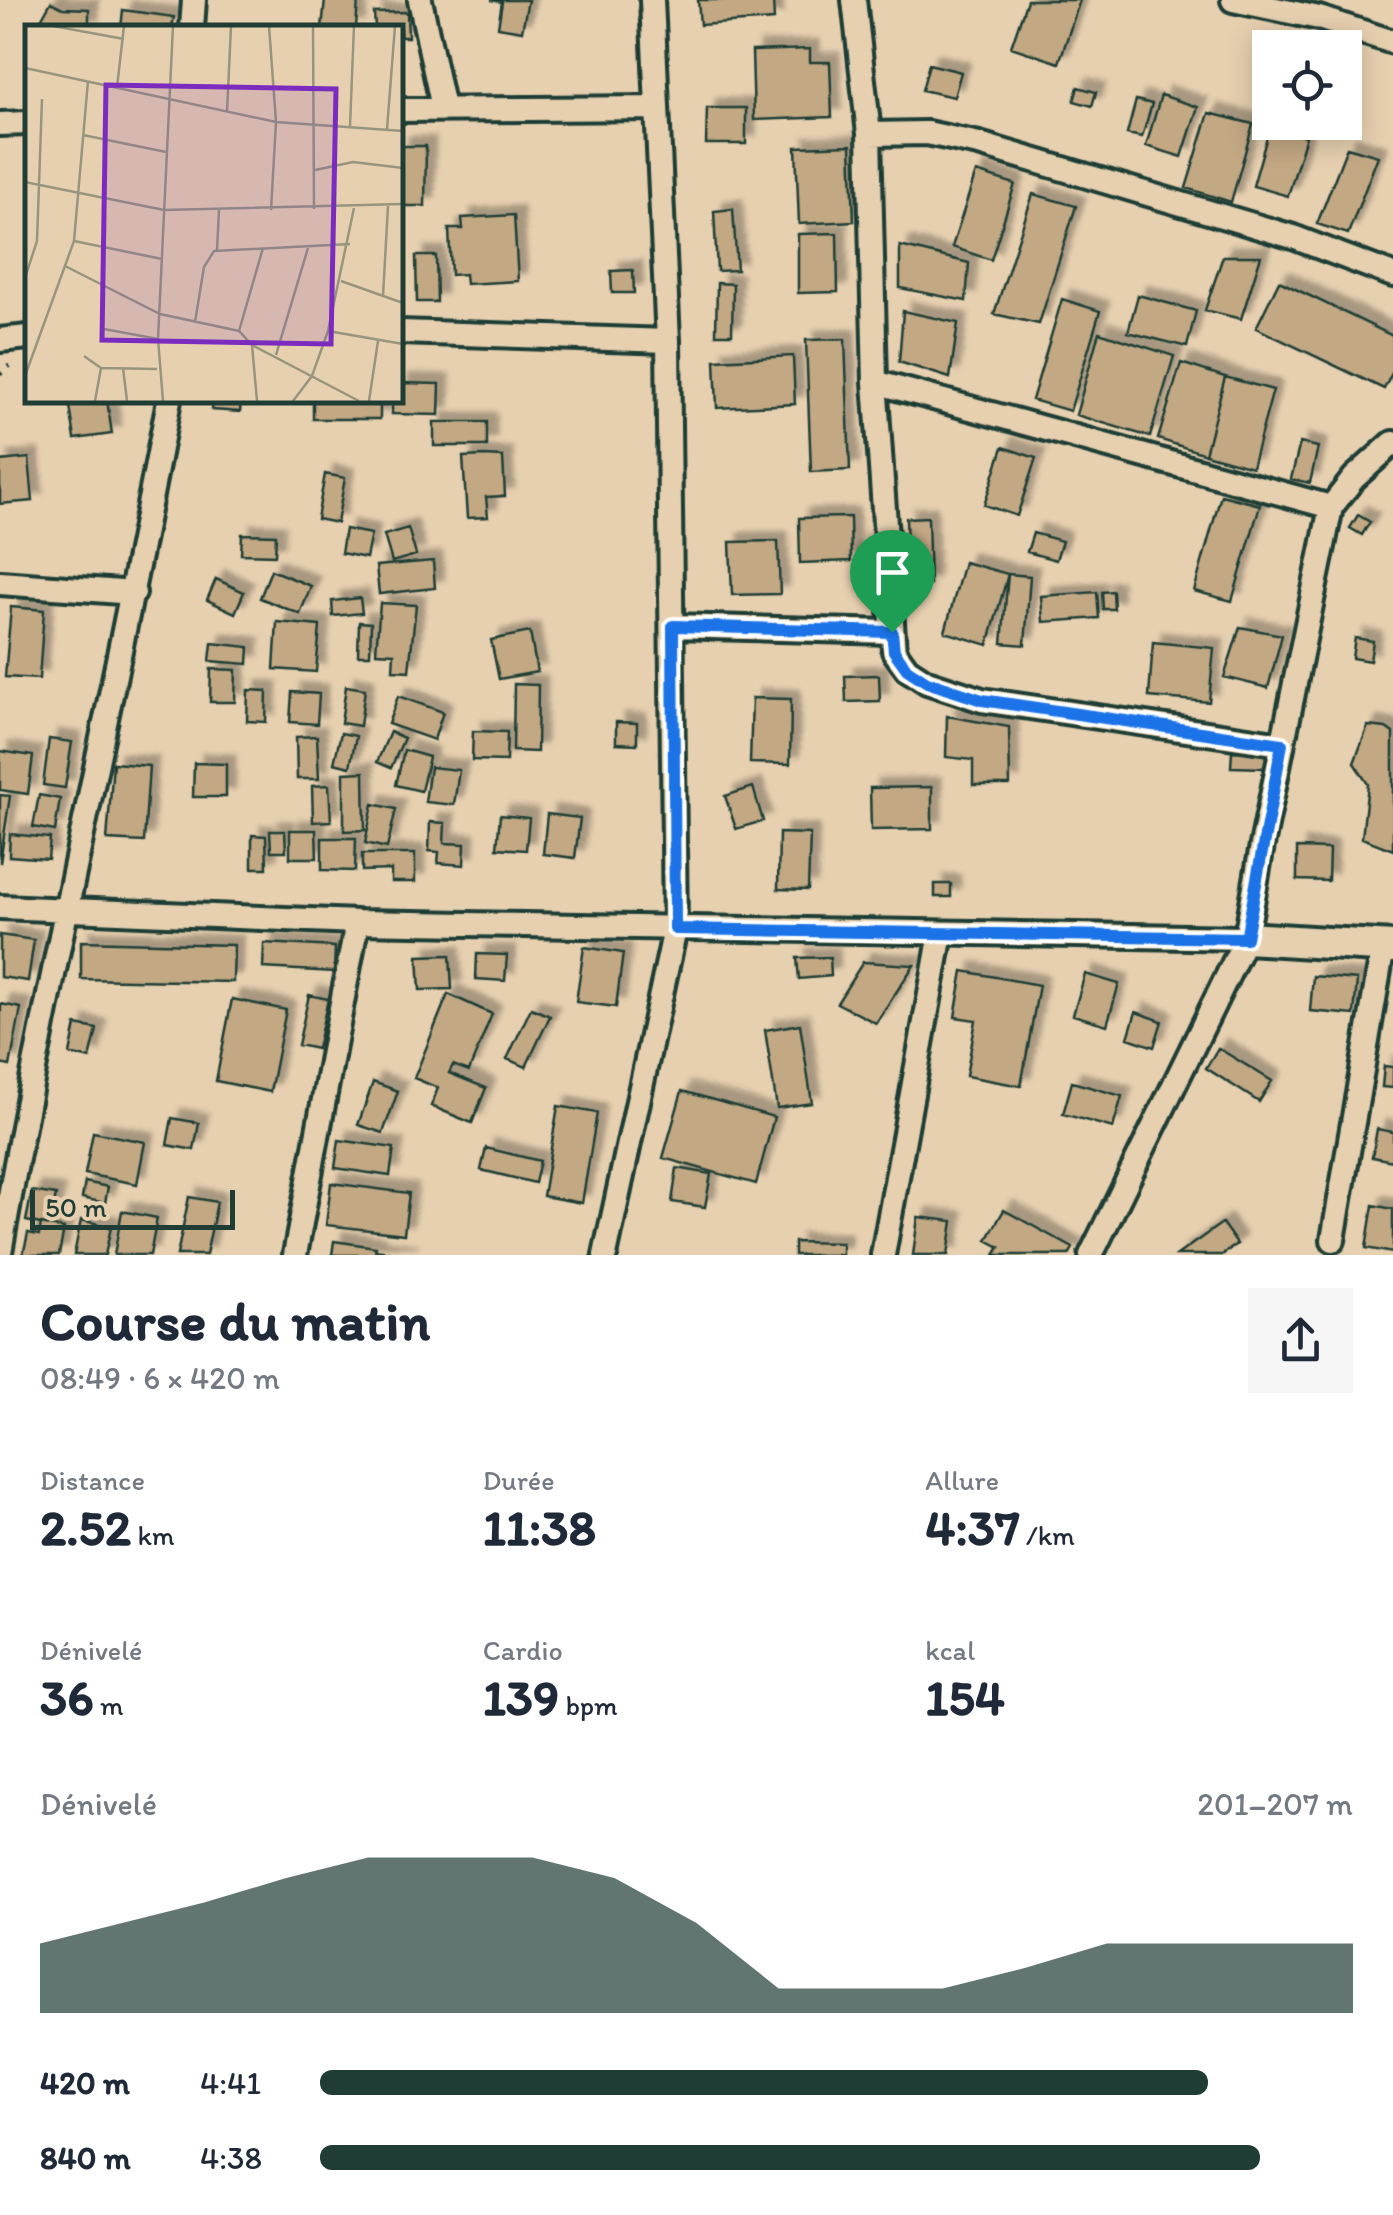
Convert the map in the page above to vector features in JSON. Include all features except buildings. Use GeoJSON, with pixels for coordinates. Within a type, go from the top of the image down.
{"type":"FeatureCollection","features":[{"type":"Feature","properties":{"kind":"street"},"geometry":{"type":"LineString","coordinates":[[192,25],[194,0]]}},
{"type":"Feature","properties":{"kind":"street"},"geometry":{"type":"LineString","coordinates":[[420,0],[443,108]]}},
{"type":"Feature","properties":{"kind":"street"},"geometry":{"type":"LineString","coordinates":[[605,1255],[675,929],[668,341],[652,0]]}},
{"type":"Feature","properties":{"kind":"street"},"geometry":{"type":"LineString","coordinates":[[854,0],[869,134],[875,382],[894,651],[907,669],[927,682],[982,700],[1282,744]]}},
{"type":"Feature","properties":{"kind":"street"},"geometry":{"type":"LineString","coordinates":[[1232,0],[1321,9],[1393,42]]}},
{"type":"Feature","properties":{"kind":"street"},"geometry":{"type":"LineString","coordinates":[[402,110],[657,108]]}},
{"type":"Feature","properties":{"kind":"street"},"geometry":{"type":"LineString","coordinates":[[869,134],[928,134],[998,149],[1293,238],[1393,275]]}},
{"type":"Feature","properties":{"kind":"street"},"geometry":{"type":"LineString","coordinates":[[402,332],[668,341]]}},
{"type":"Feature","properties":{"kind":"street"},"geometry":{"type":"LineString","coordinates":[[0,340],[25,337]]}},
{"type":"Feature","properties":{"kind":"street"},"geometry":{"type":"LineString","coordinates":[[875,382],[1331,507]]}},
{"type":"Feature","properties":{"kind":"street"},"geometry":{"type":"LineString","coordinates":[[0,1252],[5,1192],[134,593],[169,402]]}},
{"type":"Feature","properties":{"kind":"street"},"geometry":{"type":"LineString","coordinates":[[1091,1255],[1246,938],[1331,507],[1354,478],[1393,443]]}},
{"type":"Feature","properties":{"kind":"street"},"geometry":{"type":"LineString","coordinates":[[0,583],[134,593]]}},
{"type":"Feature","properties":{"kind":"street"},"geometry":{"type":"LineString","coordinates":[[673,626],[892,632]]}},
{"type":"Feature","properties":{"kind":"street"},"geometry":{"type":"LineString","coordinates":[[0,908],[357,922],[1246,938],[1388,947],[1333,1240]]}},
{"type":"Feature","properties":{"kind":"street"},"geometry":{"type":"LineString","coordinates":[[295,1255],[357,922]]}},
{"type":"Feature","properties":{"kind":"street"},"geometry":{"type":"LineString","coordinates":[[883,1255],[941,933]]}},
{"type":"Feature","properties":{"kind":"route"},"geometry":{"type":"LineString","coordinates":[[673,626],[892,632],[894,651],[907,669],[927,682],[982,700],[1282,744],[1246,938],[675,929],[673,626]]}}]}
